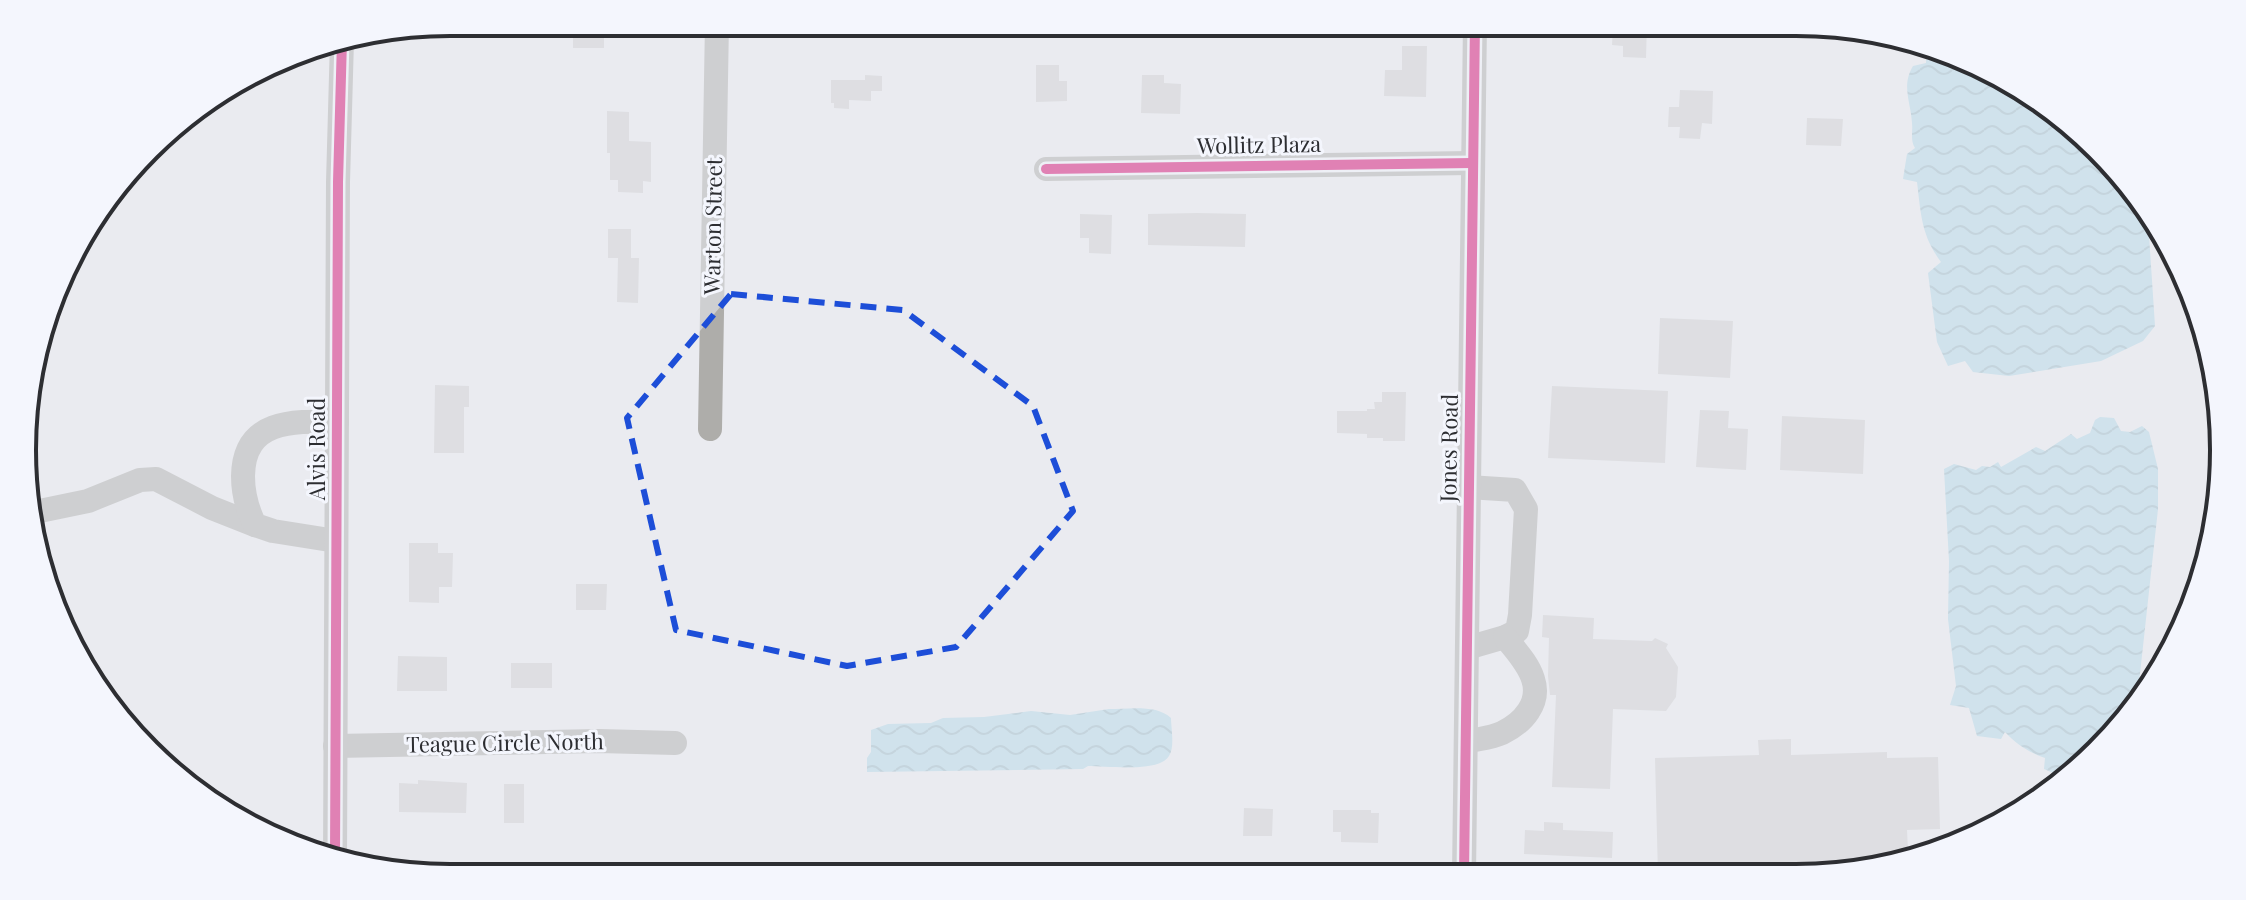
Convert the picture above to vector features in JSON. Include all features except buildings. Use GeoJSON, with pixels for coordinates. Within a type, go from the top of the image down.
{"type":"FeatureCollection","features":[{"type":"Feature","properties":{"kind":"street","name":"Warton Street"},"geometry":{"type":"LineString","coordinates":[[710,429],[717,36]]}},
{"type":"Feature","properties":{"kind":"street","name":"Jones Road"},"geometry":{"type":"LineString","coordinates":[[1464,864],[1475,36]]}},
{"type":"Feature","properties":{"kind":"street","name":"Alvis Road"},"geometry":{"type":"LineString","coordinates":[[335,848],[338,197],[342,50]]}},
{"type":"Feature","properties":{"kind":"street","name":"Wollitz Plaza"},"geometry":{"type":"LineString","coordinates":[[1046,169],[1472,163]]}},
{"type":"Feature","properties":{"kind":"street"},"geometry":{"type":"LineString","coordinates":[[255,525],[247,510],[243,488],[248,447],[258,435],[279,426],[307,421],[337,422]]}},
{"type":"Feature","properties":{"kind":"street"},"geometry":{"type":"LineString","coordinates":[[41,511],[88,501],[140,480],[156,479],[212,508],[255,525],[336,541]]}},
{"type":"Feature","properties":{"kind":"street"},"geometry":{"type":"LineString","coordinates":[[1467,648],[1517,631],[1526,509],[1515,490],[1468,487]]}},
{"type":"Feature","properties":{"kind":"street"},"geometry":{"type":"LineString","coordinates":[[1466,742],[1502,733],[1530,712],[1536,694],[1533,677],[1505,637]]}},
{"type":"Feature","properties":{"kind":"street","name":"Teague Circle North"},"geometry":{"type":"LineString","coordinates":[[335,746],[599,741],[675,743]]}},
{"type":"Feature","properties":{"kind":"highlighted area"},"geometry":{"type":"Polygon","coordinates":[[[731,294],[903,310],[1033,406],[1073,511],[956,647],[847,666],[676,630],[627,418],[731,294]]]}},
{"type":"Feature","properties":{"kind":"water"},"geometry":{"type":"Polygon","coordinates":[[[1926,57],[1954,68],[2003,91],[2026,106],[2089,157],[2124,198],[2149,234],[2155,326],[2143,341],[2101,361],[2009,376],[1973,372],[1965,361],[1948,366],[1937,342],[1928,273],[1941,262],[1926,233],[1917,182],[1903,179],[1907,154],[1915,148],[1908,94],[1909,73],[1913,66],[1926,63],[1926,57]]]}},
{"type":"Feature","properties":{"kind":"water"},"geometry":{"type":"Polygon","coordinates":[[[2100,417],[2114,418],[2121,431],[2130,432],[2142,426],[2149,432],[2158,469],[2158,509],[2139,681],[2089,743],[2054,773],[2044,769],[2045,758],[2024,748],[2005,732],[2001,739],[1977,736],[1969,708],[1950,705],[1956,686],[1948,619],[1949,561],[1944,469],[1954,464],[1976,470],[1998,462],[2001,467],[2036,447],[2045,451],[2071,434],[2077,439],[2090,433],[2095,420],[2100,417]]]}},
{"type":"Feature","properties":{"kind":"water"},"geometry":{"type":"Polygon","coordinates":[[[1109,709],[1150,709],[1171,718],[1169,756],[1155,765],[1144,767],[867,772],[871,730],[888,724],[931,723],[943,718],[1031,711],[1070,715],[1109,709]]]}},
{"type":"Feature","properties":{"kind":"cycle path"},"geometry":{"type":"LineString","coordinates":[[1464,864],[1475,36]]}},
{"type":"Feature","properties":{"kind":"cycle path"},"geometry":{"type":"LineString","coordinates":[[335,848],[338,182],[342,50]]}},
{"type":"Feature","properties":{"kind":"cycle path"},"geometry":{"type":"LineString","coordinates":[[1046,169],[1472,163]]}}]}
